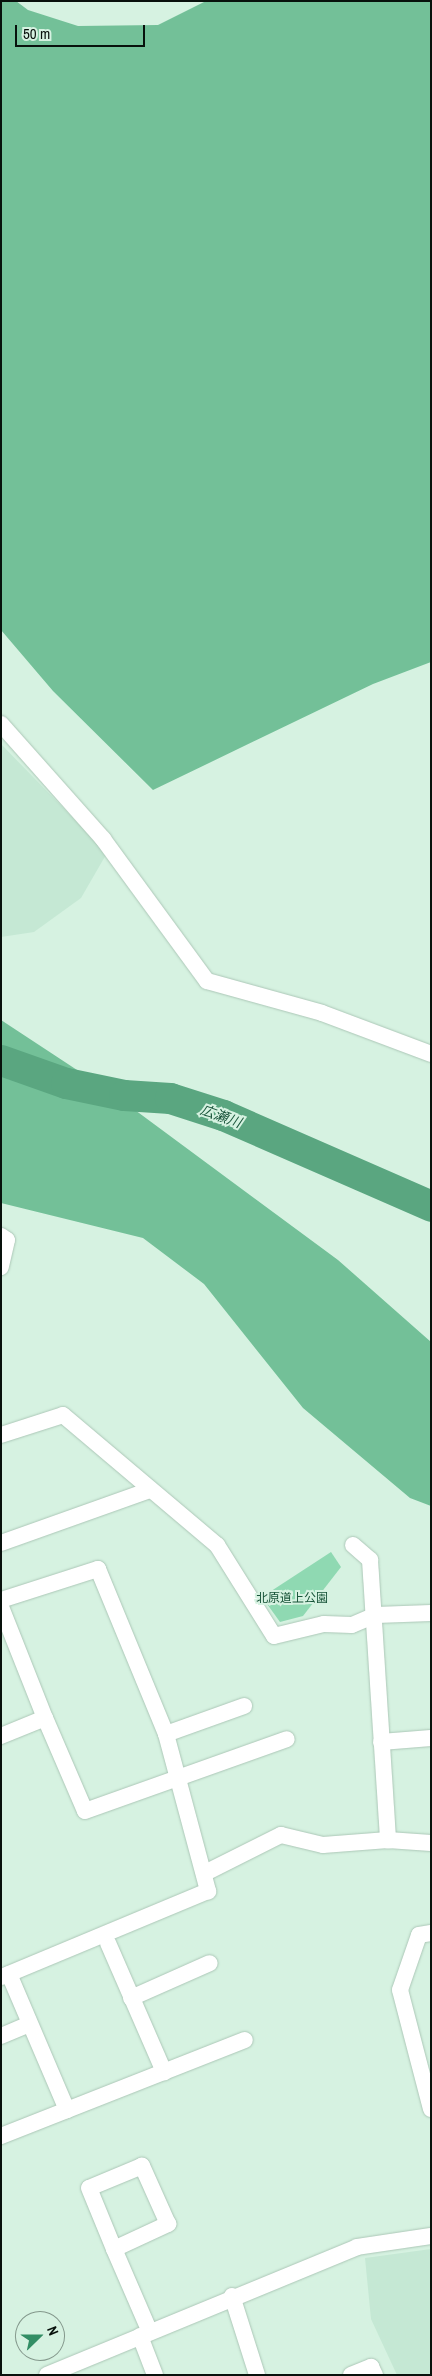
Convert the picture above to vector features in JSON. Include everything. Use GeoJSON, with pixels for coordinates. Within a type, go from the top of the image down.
{"type":"FeatureCollection","features":[{"type":"Feature","properties":{"kind":"street"},"geometry":{"type":"LineString","coordinates":[[1,724],[104,840],[207,981],[322,1013],[431,1054]]}},
{"type":"Feature","properties":{"kind":"street"},"geometry":{"type":"LineString","coordinates":[[1,1236],[7,1240],[1,1267]]}},
{"type":"Feature","properties":{"kind":"street"},"geometry":{"type":"LineString","coordinates":[[1,1435],[63,1415],[217,1545],[274,1636],[324,1624],[352,1625],[376,1615],[431,1613]]}},
{"type":"Feature","properties":{"kind":"street"},"geometry":{"type":"LineString","coordinates":[[1,1543],[150,1490]]}},
{"type":"Feature","properties":{"kind":"street"},"geometry":{"type":"LineString","coordinates":[[353,1545],[370,1560],[376,1615],[381,1742],[388,1840]]}},
{"type":"Feature","properties":{"kind":"street"},"geometry":{"type":"LineString","coordinates":[[1,1600],[98,1569],[166,1734],[208,1891],[5,1976],[29,2024],[67,2110]]}},
{"type":"Feature","properties":{"kind":"street"},"geometry":{"type":"LineString","coordinates":[[1,1607],[45,1718],[85,1811],[176,1777],[288,1739]]}},
{"type":"Feature","properties":{"kind":"street"},"geometry":{"type":"LineString","coordinates":[[166,1734],[244,1706]]}},
{"type":"Feature","properties":{"kind":"street"},"geometry":{"type":"LineString","coordinates":[[1,1736],[45,1718]]}},
{"type":"Feature","properties":{"kind":"street"},"geometry":{"type":"LineString","coordinates":[[381,1742],[431,1738]]}},
{"type":"Feature","properties":{"kind":"street"},"geometry":{"type":"LineString","coordinates":[[205,1874],[281,1835],[323,1845],[388,1840],[431,1842]]}},
{"type":"Feature","properties":{"kind":"street"},"geometry":{"type":"LineString","coordinates":[[431,1933],[419,1935],[400,1990],[431,2109]]}},
{"type":"Feature","properties":{"kind":"street"},"geometry":{"type":"LineString","coordinates":[[108,1943],[164,2072]]}},
{"type":"Feature","properties":{"kind":"street"},"geometry":{"type":"LineString","coordinates":[[131,1998],[210,1963]]}},
{"type":"Feature","properties":{"kind":"street"},"geometry":{"type":"LineString","coordinates":[[1,2036],[29,2024]]}},
{"type":"Feature","properties":{"kind":"street"},"geometry":{"type":"LineString","coordinates":[[1,2136],[245,2040]]}},
{"type":"Feature","properties":{"kind":"street"},"geometry":{"type":"LineString","coordinates":[[114,2249],[168,2224],[142,2166],[89,2188],[145,2334],[155,2375]]}},
{"type":"Feature","properties":{"kind":"street"},"geometry":{"type":"LineString","coordinates":[[47,2375],[232,2296],[357,2247],[431,2236]]}},
{"type":"Feature","properties":{"kind":"street"},"geometry":{"type":"LineString","coordinates":[[232,2296],[257,2375]]}},
{"type":"Feature","properties":{"kind":"street"},"geometry":{"type":"LineString","coordinates":[[351,2375],[371,2367],[375,2375]]}},
{"type":"Feature","properties":{"kind":"shaded area"},"geometry":{"type":"Polygon","coordinates":[[[1,744],[107,853],[81,898],[34,932],[1,937],[1,744]]]}},
{"type":"Feature","properties":{"kind":"shaded area"},"geometry":{"type":"Polygon","coordinates":[[[431,2249],[431,2375],[397,2375],[371,2319],[365,2258],[431,2249]]]}},
{"type":"Feature","properties":{"kind":"green space"},"geometry":{"type":"Polygon","coordinates":[[[1,1],[16,1],[28,10],[78,26],[158,25],[206,1],[431,1],[431,662],[373,684],[153,790],[53,691],[1,630],[1,1]]]}},
{"type":"Feature","properties":{"kind":"green space"},"geometry":{"type":"Polygon","coordinates":[[[1,1020],[112,1093],[338,1260],[431,1342],[431,1506],[410,1498],[303,1408],[204,1284],[143,1238],[1,1203],[1,1020]]]}},
{"type":"Feature","properties":{"kind":"green space","name":"北原道上公園"},"geometry":{"type":"Polygon","coordinates":[[[331,1552],[341,1567],[303,1616],[280,1622],[262,1597],[331,1552]]]}},
{"type":"Feature","properties":{"kind":"waterway","name":"広瀬川"},"geometry":{"type":"LineString","coordinates":[[1,1060],[66,1083],[124,1095],[170,1098],[223,1115],[431,1206]]}}]}
